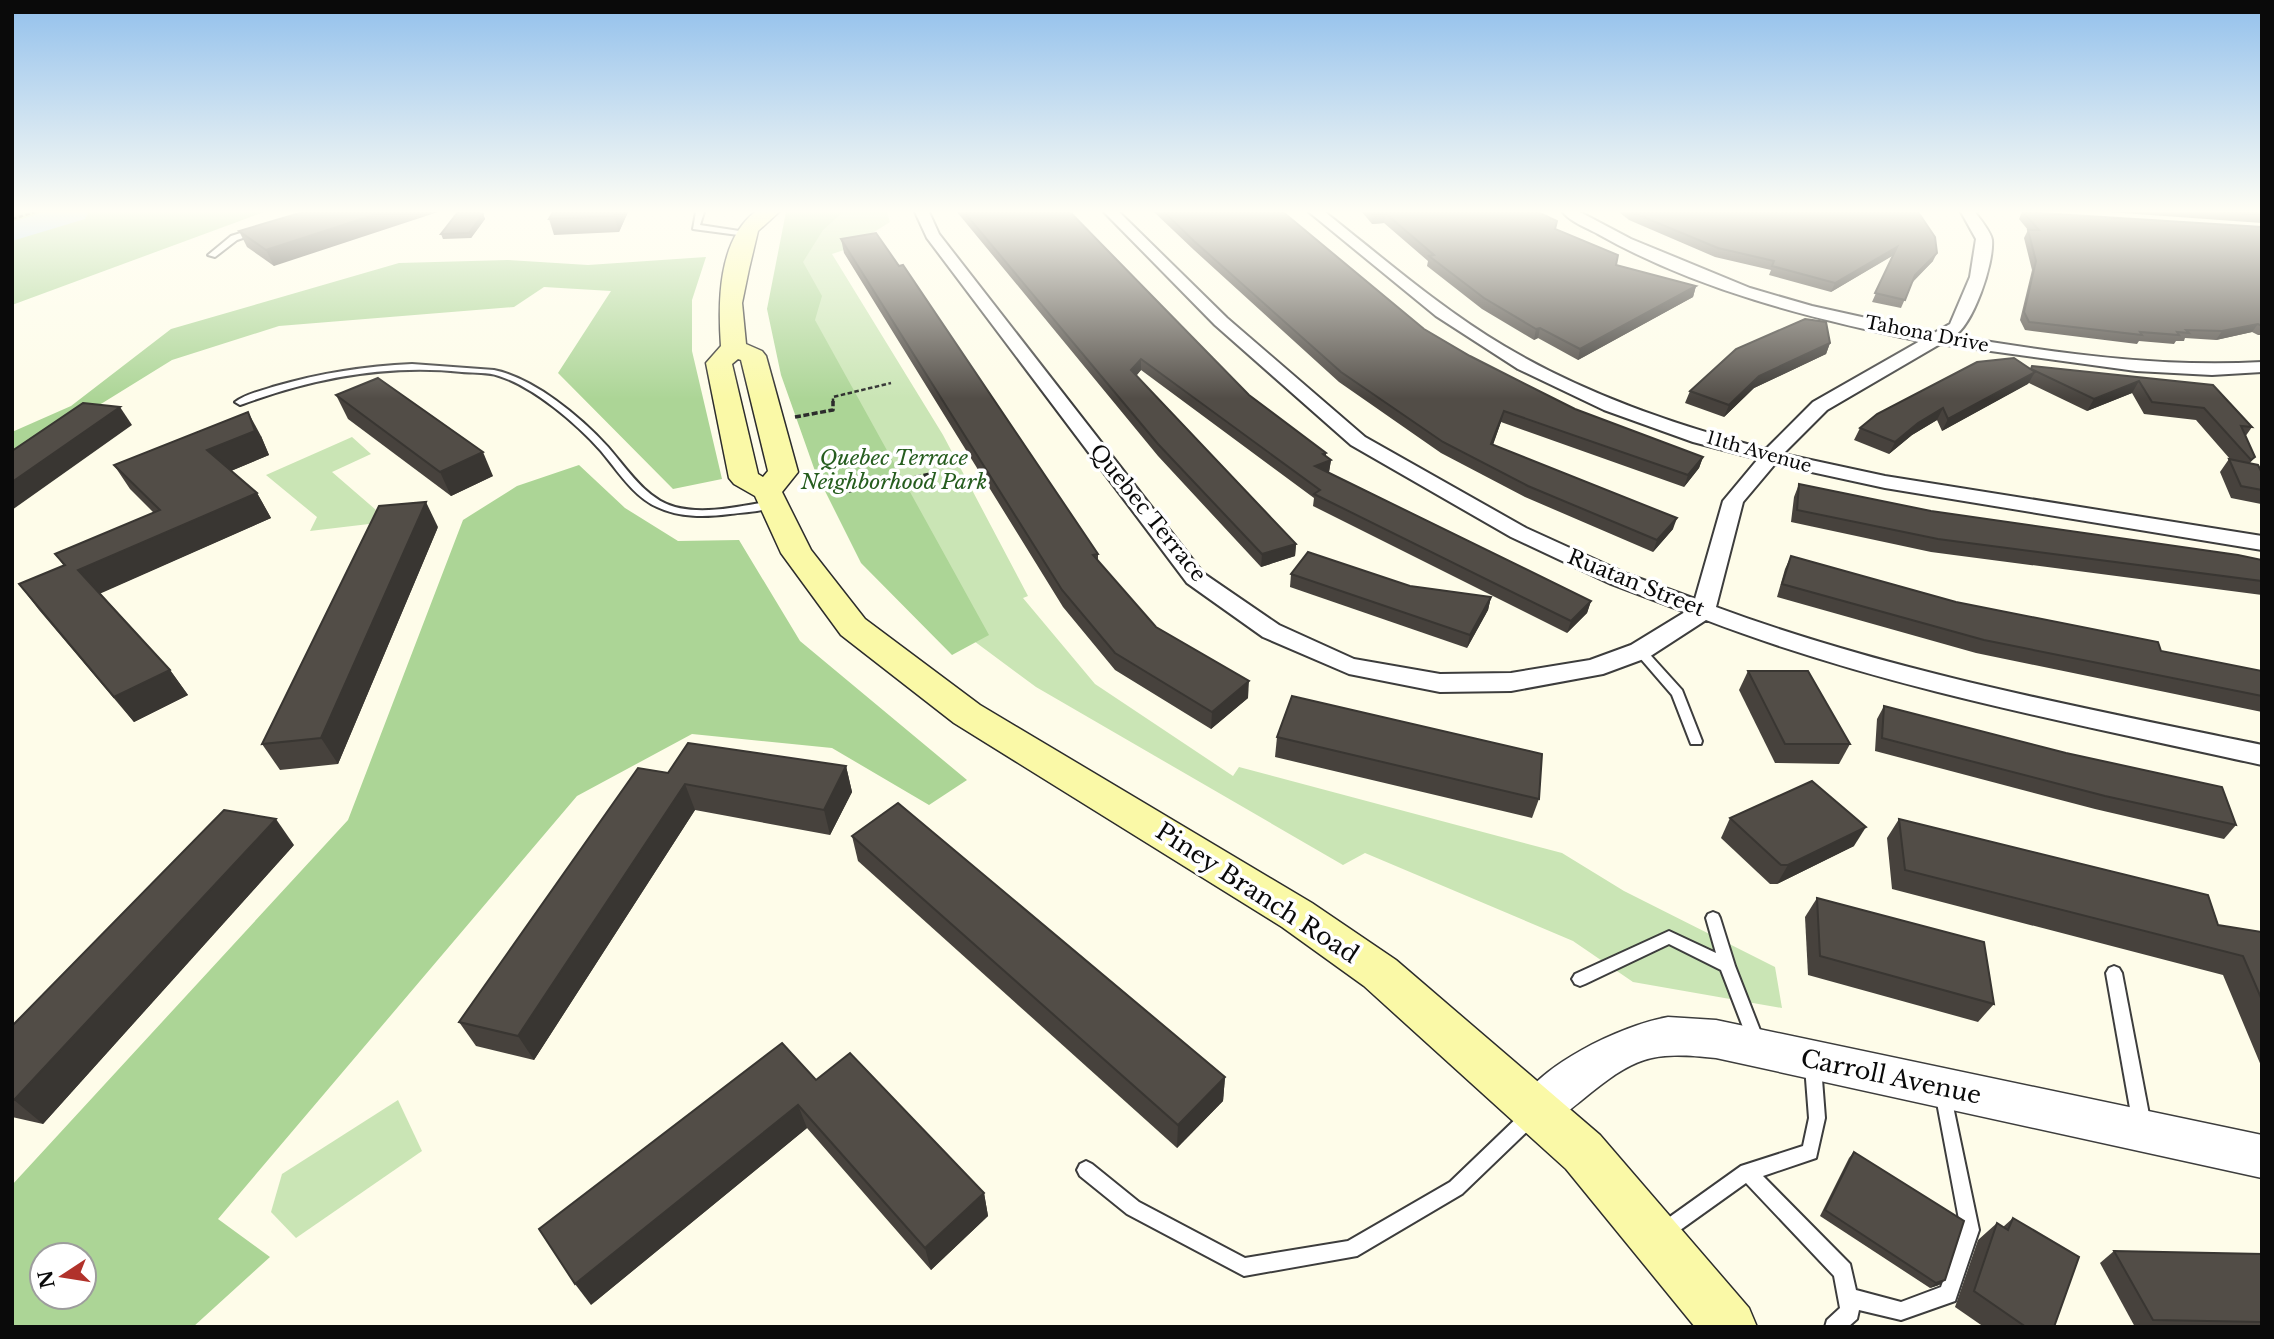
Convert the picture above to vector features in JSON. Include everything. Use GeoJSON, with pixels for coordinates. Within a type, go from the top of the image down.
{"type":"FeatureCollection","features":[{"type":"Feature","properties":{"kind":"main road","name":"Piney Branch Road"},"geometry":{"type":"LineString","coordinates":[[735,274],[730,303],[734,348],[719,363],[744,478],[769,498],[797,553],[853,627],[967,714],[1297,915],[1380,973],[1583,1152],[1730,1327]]}},
{"type":"Feature","properties":{"kind":"main road"},"geometry":{"type":"LineString","coordinates":[[734,348],[753,356],[783,472],[769,498]]}},
{"type":"Feature","properties":{"kind":"street","name":"Quebec Terrace"},"geometry":{"type":"LineString","coordinates":[[962,274],[1195,578],[1271,631],[1349,666],[1440,682],[1511,682],[1594,668],[1640,650],[1703,611]]}},
{"type":"Feature","properties":{"kind":"street","name":"Ruatan Street"},"geometry":{"type":"LineString","coordinates":[[1173,274],[1233,335],[1349,435],[1478,514],[1615,578],[1703,611],[1888,670],[2025,704],[2262,755]]}},
{"type":"Feature","properties":{"kind":"street","name":"11th Avenue"},"geometry":{"type":"LineString","coordinates":[[1393,274],[1444,316],[1524,366],[1618,409],[1769,458],[1882,483],[2262,543]]}},
{"type":"Feature","properties":{"kind":"street","name":"Tahona Drive"},"geometry":{"type":"LineString","coordinates":[[1699,274],[1814,310],[1937,338],[2122,365],[2179,368],[2262,367]]}},
{"type":"Feature","properties":{"kind":"street"},"geometry":{"type":"LineString","coordinates":[[1703,611],[1733,501],[1794,429],[1820,406],[1957,327],[1978,274]]}},
{"type":"Feature","properties":{"kind":"street","name":"Carroll Avenue"},"geometry":{"type":"LineString","coordinates":[[1537,1110],[1587,1070],[1630,1046],[1668,1035],[1716,1040],[1760,1049],[2262,1157]]}},
{"type":"Feature","properties":{"kind":"lane"},"geometry":{"type":"LineString","coordinates":[[240,402],[265,392],[324,377],[386,367],[436,365],[501,374],[555,405],[589,432],[624,468],[644,494],[659,505],[680,512],[701,513],[769,498]]}},
{"type":"Feature","properties":{"kind":"lane"},"geometry":{"type":"LineString","coordinates":[[1640,650],[1678,693],[1696,741]]}},
{"type":"Feature","properties":{"kind":"lane"},"geometry":{"type":"LineString","coordinates":[[1713,918],[1727,966],[1760,1049]]}},
{"type":"Feature","properties":{"kind":"lane"},"geometry":{"type":"LineString","coordinates":[[1580,979],[1670,937],[1727,966]]}},
{"type":"Feature","properties":{"kind":"lane"},"geometry":{"type":"LineString","coordinates":[[2114,973],[2143,1132]]}},
{"type":"Feature","properties":{"kind":"lane"},"geometry":{"type":"LineString","coordinates":[[1655,1237],[1747,1172],[1810,1152],[1817,1118],[1813,1060]]}},
{"type":"Feature","properties":{"kind":"lane"},"geometry":{"type":"LineString","coordinates":[[1847,1297],[1901,1311],[1948,1294],[1970,1230],[1943,1088]]}},
{"type":"Feature","properties":{"kind":"lane"},"geometry":{"type":"LineString","coordinates":[[1086,1170],[1133,1208],[1244,1268],[1351,1250],[1456,1188],[1537,1110]]}},
{"type":"Feature","properties":{"kind":"lane"},"geometry":{"type":"LineString","coordinates":[[1747,1172],[1843,1271],[1850,1312],[1834,1327]]}},
{"type":"Feature","properties":{"kind":"path"},"geometry":{"type":"LineString","coordinates":[[786,419],[833,410],[833,397],[891,383]]}},
{"type":"Feature","properties":{"kind":"path"},"geometry":{"type":"LineString","coordinates":[[808,486],[840,479],[844,492],[940,472]]}},
{"type":"Feature","properties":{"kind":"green space"},"geometry":{"type":"Polygon","coordinates":[[[12,274],[95,274],[12,305],[12,274]]]}},
{"type":"Feature","properties":{"kind":"green space"},"geometry":{"type":"Polygon","coordinates":[[[359,274],[700,274],[692,300],[692,351],[722,479],[673,489],[558,373],[611,291],[544,287],[514,307],[279,326],[172,360],[12,459],[12,432],[71,406],[171,329],[359,274]]]}},
{"type":"Feature","properties":{"kind":"green space"},"geometry":{"type":"Polygon","coordinates":[[[774,274],[810,274],[822,296],[815,320],[989,635],[952,655],[861,563],[815,471],[781,375],[767,309],[774,274]]]}},
{"type":"Feature","properties":{"kind":"green space","name":"Quebec Terrace Neighborhood Park"},"geometry":{"type":"Polygon","coordinates":[[[798,274],[845,274],[943,435],[1028,596],[1023,598],[1095,684],[1233,776],[1239,767],[1562,853],[1624,891],[1775,967],[1782,1008],[1633,982],[1573,941],[1365,853],[1343,865],[1036,687],[947,621],[792,335],[798,274]]]}},
{"type":"Feature","properties":{"kind":"green space"},"geometry":{"type":"Polygon","coordinates":[[[352,437],[371,454],[332,472],[376,510],[369,524],[310,531],[317,517],[266,475],[352,437]]]}},
{"type":"Feature","properties":{"kind":"green space"},"geometry":{"type":"Polygon","coordinates":[[[579,465],[625,508],[678,541],[739,540],[800,641],[967,780],[929,805],[832,748],[692,734],[577,796],[218,1219],[270,1257],[193,1327],[12,1327],[12,1185],[348,820],[463,520],[517,486],[579,465]]]}},
{"type":"Feature","properties":{"kind":"green space"},"geometry":{"type":"Polygon","coordinates":[[[398,1100],[422,1151],[296,1238],[271,1212],[282,1174],[398,1100]]]}},
{"type":"Feature","properties":{"kind":"building"},"geometry":{"type":"Polygon","coordinates":[[[863,274],[909,274],[1098,554],[1093,555],[1156,627],[1249,681],[1212,712],[1115,653],[1062,590],[863,274]]]}},
{"type":"Feature","properties":{"kind":"building"},"geometry":{"type":"Polygon","coordinates":[[[1016,274],[1131,274],[1249,395],[1326,453],[1323,454],[1331,460],[1315,466],[1591,601],[1571,621],[1314,494],[1320,490],[1141,359],[1131,370],[1296,544],[1262,554],[1158,444],[1016,274]]]}},
{"type":"Feature","properties":{"kind":"building"},"geometry":{"type":"Polygon","coordinates":[[[1232,274],[1358,274],[1424,329],[1470,356],[1575,409],[1703,457],[1688,475],[1504,411],[1491,444],[1677,518],[1657,540],[1528,486],[1443,442],[1341,372],[1232,274]]]}},
{"type":"Feature","properties":{"kind":"building"},"geometry":{"type":"Polygon","coordinates":[[[1453,274],[1652,274],[1696,286],[1580,349],[1540,328],[1536,329],[1484,298],[1453,274]]]}},
{"type":"Feature","properties":{"kind":"building"},"geometry":{"type":"Polygon","coordinates":[[[1803,274],[1850,274],[1835,283],[1803,274]]]}},
{"type":"Feature","properties":{"kind":"building"},"geometry":{"type":"Polygon","coordinates":[[[1884,274],[1916,274],[1905,300],[1875,293],[1884,274]]]}},
{"type":"Feature","properties":{"kind":"building"},"geometry":{"type":"Polygon","coordinates":[[[2033,274],[2262,274],[2262,326],[2258,324],[2222,331],[2186,330],[2189,333],[2177,332],[2179,335],[2140,332],[2142,335],[2029,322],[2024,312],[2033,274]]]}},
{"type":"Feature","properties":{"kind":"building"},"geometry":{"type":"Polygon","coordinates":[[[1805,319],[1826,322],[1830,343],[1759,376],[1729,405],[1690,391],[1736,349],[1805,319]]]}},
{"type":"Feature","properties":{"kind":"building"},"geometry":{"type":"Polygon","coordinates":[[[2014,358],[2035,372],[1948,419],[1943,408],[1918,423],[1895,442],[1860,428],[1877,414],[1977,362],[2014,358]]]}},
{"type":"Feature","properties":{"kind":"building"},"geometry":{"type":"Polygon","coordinates":[[[2032,366],[2213,385],[2252,427],[2241,426],[2255,457],[2251,460],[2204,408],[2152,402],[2139,381],[2094,399],[2031,369],[2032,366]]]}},
{"type":"Feature","properties":{"kind":"building"},"geometry":{"type":"Polygon","coordinates":[[[378,378],[483,452],[440,472],[336,395],[378,378]]]}},
{"type":"Feature","properties":{"kind":"building"},"geometry":{"type":"Polygon","coordinates":[[[83,403],[120,407],[12,482],[12,451],[83,403]]]}},
{"type":"Feature","properties":{"kind":"building"},"geometry":{"type":"Polygon","coordinates":[[[248,412],[255,431],[207,450],[257,493],[78,570],[170,670],[114,697],[19,584],[65,565],[55,554],[160,510],[114,465],[248,412]]]}},
{"type":"Feature","properties":{"kind":"building"},"geometry":{"type":"Polygon","coordinates":[[[2229,459],[2258,465],[2262,473],[2262,490],[2241,486],[2229,459]]]}},
{"type":"Feature","properties":{"kind":"building"},"geometry":{"type":"Polygon","coordinates":[[[1799,484],[1931,511],[2262,560],[2262,581],[1938,539],[1797,510],[1799,484]]]}},
{"type":"Feature","properties":{"kind":"building"},"geometry":{"type":"Polygon","coordinates":[[[426,502],[321,738],[262,744],[379,506],[426,502]]]}},
{"type":"Feature","properties":{"kind":"building"},"geometry":{"type":"Polygon","coordinates":[[[1308,552],[1410,586],[1491,597],[1470,635],[1291,574],[1308,552]]]}},
{"type":"Feature","properties":{"kind":"building"},"geometry":{"type":"Polygon","coordinates":[[[1791,556],[1956,602],[2158,642],[2161,651],[2262,671],[2262,696],[1984,640],[1782,584],[1791,556]]]}},
{"type":"Feature","properties":{"kind":"building"},"geometry":{"type":"Polygon","coordinates":[[[1748,671],[1808,671],[1850,744],[1785,744],[1748,671]]]}},
{"type":"Feature","properties":{"kind":"building"},"geometry":{"type":"Polygon","coordinates":[[[1292,696],[1542,754],[1539,799],[1277,737],[1292,696]]]}},
{"type":"Feature","properties":{"kind":"building"},"geometry":{"type":"Polygon","coordinates":[[[1884,706],[2066,753],[2222,787],[2236,825],[2105,796],[1882,738],[1884,706]]]}},
{"type":"Feature","properties":{"kind":"building"},"geometry":{"type":"Polygon","coordinates":[[[688,743],[846,766],[824,810],[685,784],[518,1036],[459,1022],[638,768],[668,773],[688,743]]]}},
{"type":"Feature","properties":{"kind":"building"},"geometry":{"type":"Polygon","coordinates":[[[1812,781],[1866,827],[1788,865],[1781,865],[1730,818],[1812,781]]]}},
{"type":"Feature","properties":{"kind":"building"},"geometry":{"type":"Polygon","coordinates":[[[898,803],[1225,1077],[1178,1125],[852,836],[898,803]]]}},
{"type":"Feature","properties":{"kind":"building"},"geometry":{"type":"Polygon","coordinates":[[[224,810],[276,819],[12,1100],[12,1026],[224,810]]]}},
{"type":"Feature","properties":{"kind":"building"},"geometry":{"type":"Polygon","coordinates":[[[1899,819],[2208,895],[2218,925],[2262,932],[2262,1000],[2243,956],[1905,870],[1899,819]]]}},
{"type":"Feature","properties":{"kind":"building"},"geometry":{"type":"Polygon","coordinates":[[[1817,898],[1984,942],[1994,1004],[1820,956],[1817,898]]]}},
{"type":"Feature","properties":{"kind":"building"},"geometry":{"type":"Polygon","coordinates":[[[782,1043],[816,1080],[850,1053],[984,1193],[925,1248],[798,1105],[575,1284],[539,1229],[782,1043]]]}},
{"type":"Feature","properties":{"kind":"building"},"geometry":{"type":"Polygon","coordinates":[[[1854,1152],[1964,1221],[1945,1280],[1936,1283],[1825,1210],[1854,1152]]]}},
{"type":"Feature","properties":{"kind":"building"},"geometry":{"type":"Polygon","coordinates":[[[2013,1218],[2079,1257],[2054,1327],[2026,1327],[1974,1291],[1997,1223],[2008,1230],[2013,1218]]]}},
{"type":"Feature","properties":{"kind":"building"},"geometry":{"type":"Polygon","coordinates":[[[2114,1251],[2262,1254],[2262,1322],[2153,1320],[2114,1251]]]}}]}
